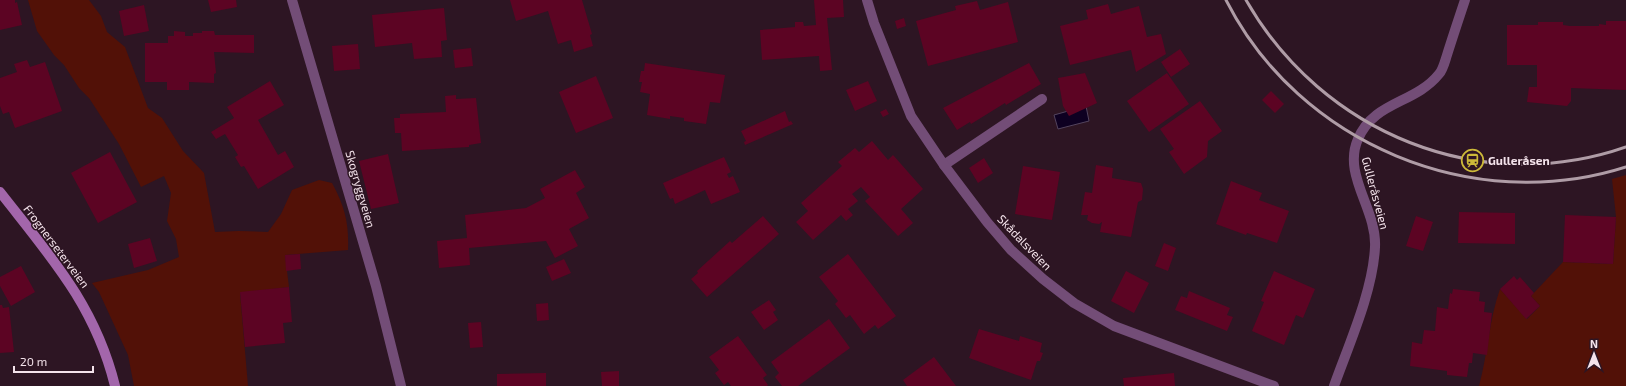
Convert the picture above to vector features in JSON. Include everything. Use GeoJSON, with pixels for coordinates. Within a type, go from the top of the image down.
{"type":"FeatureCollection","features":[{"type":"Feature","properties":{"kind":"main road","name":"Frognerseterveien"},"geometry":{"type":"LineString","coordinates":[[0,192],[78,294],[100,338],[115,386]]}},
{"type":"Feature","properties":{"kind":"street","name":"Skogryggveien"},"geometry":{"type":"LineString","coordinates":[[292,0],[376,286],[401,386]]}},
{"type":"Feature","properties":{"kind":"street","name":"Skådalsveien"},"geometry":{"type":"LineString","coordinates":[[867,0],[874,23],[911,116],[944,165],[987,222],[1011,250],[1043,279],[1074,303],[1114,326],[1274,386]]}},
{"type":"Feature","properties":{"kind":"street","name":"Gulleråsveien"},"geometry":{"type":"LineString","coordinates":[[1334,386],[1366,295],[1375,246],[1373,223],[1354,172],[1353,155],[1358,138],[1367,123],[1375,114],[1424,88],[1440,74],[1465,0]]}},
{"type":"Feature","properties":{"kind":"street"},"geometry":{"type":"LineString","coordinates":[[944,165],[1042,99]]}},
{"type":"Feature","properties":{"kind":"shaded area"},"geometry":{"type":"Polygon","coordinates":[[[28,0],[89,0],[101,16],[107,32],[125,47],[148,108],[162,118],[183,151],[204,173],[215,232],[268,232],[281,214],[292,190],[319,180],[332,183],[343,208],[347,223],[348,250],[285,255],[289,287],[240,293],[248,386],[134,386],[128,355],[99,292],[92,283],[148,270],[179,257],[176,239],[167,221],[171,193],[164,176],[141,187],[119,144],[89,98],[79,88],[64,65],[54,55],[37,31],[28,0]]]}},
{"type":"Feature","properties":{"kind":"shaded area"},"geometry":{"type":"Polygon","coordinates":[[[1086,106],[1089,121],[1058,129],[1054,115],[1086,106]]]}},
{"type":"Feature","properties":{"kind":"shaded area"},"geometry":{"type":"Polygon","coordinates":[[[1626,175],[1626,386],[1479,386],[1493,313],[1500,289],[1527,319],[1540,306],[1531,296],[1563,262],[1613,264],[1616,217],[1612,179],[1626,175]]]}},
{"type":"Feature","properties":{"kind":"building"},"geometry":{"type":"Polygon","coordinates":[[[0,0],[15,0],[15,3],[17,2],[22,25],[0,30],[0,0]]]}},
{"type":"Feature","properties":{"kind":"building"},"geometry":{"type":"Polygon","coordinates":[[[208,0],[236,0],[237,7],[211,12],[208,0]]]}},
{"type":"Feature","properties":{"kind":"building"},"geometry":{"type":"Polygon","coordinates":[[[510,0],[582,0],[592,34],[590,35],[593,46],[574,52],[571,40],[558,44],[548,11],[516,21],[510,0]]]}},
{"type":"Feature","properties":{"kind":"building"},"geometry":{"type":"Polygon","coordinates":[[[814,0],[843,0],[844,17],[827,18],[832,70],[820,71],[819,56],[762,60],[760,30],[795,27],[795,22],[803,22],[804,26],[816,25],[814,0]]]}},
{"type":"Feature","properties":{"kind":"building"},"geometry":{"type":"Polygon","coordinates":[[[977,1],[980,10],[1008,2],[1018,42],[928,66],[916,21],[956,10],[955,6],[977,1]]]}},
{"type":"Feature","properties":{"kind":"building"},"geometry":{"type":"Polygon","coordinates":[[[1108,4],[1111,14],[1139,6],[1147,37],[1161,34],[1166,54],[1136,72],[1131,50],[1070,65],[1060,26],[1088,19],[1086,10],[1108,4]]]}},
{"type":"Feature","properties":{"kind":"building"},"geometry":{"type":"Polygon","coordinates":[[[144,5],[149,31],[124,36],[119,11],[144,5]]]}},
{"type":"Feature","properties":{"kind":"building"},"geometry":{"type":"Polygon","coordinates":[[[444,8],[447,40],[441,41],[442,57],[414,59],[412,43],[375,47],[372,15],[444,8]]]}},
{"type":"Feature","properties":{"kind":"building"},"geometry":{"type":"Polygon","coordinates":[[[904,18],[906,26],[897,29],[895,21],[904,18]]]}},
{"type":"Feature","properties":{"kind":"building"},"geometry":{"type":"Polygon","coordinates":[[[1606,21],[1626,21],[1626,90],[1571,88],[1571,101],[1567,106],[1527,102],[1529,87],[1537,87],[1537,65],[1507,65],[1507,25],[1538,25],[1538,22],[1563,22],[1563,25],[1570,26],[1599,26],[1599,24],[1606,25],[1606,21]]]}},
{"type":"Feature","properties":{"kind":"building"},"geometry":{"type":"Polygon","coordinates":[[[174,31],[185,32],[185,36],[193,36],[193,33],[202,33],[202,31],[214,31],[215,35],[254,35],[254,53],[214,52],[216,73],[214,74],[214,83],[189,82],[189,90],[167,90],[167,82],[145,82],[145,43],[168,43],[168,36],[174,36],[174,31]]]}},
{"type":"Feature","properties":{"kind":"building"},"geometry":{"type":"Polygon","coordinates":[[[358,44],[360,69],[334,71],[332,46],[358,44]]]}},
{"type":"Feature","properties":{"kind":"building"},"geometry":{"type":"Polygon","coordinates":[[[471,48],[473,66],[455,68],[453,50],[471,48]]]}},
{"type":"Feature","properties":{"kind":"building"},"geometry":{"type":"Polygon","coordinates":[[[1180,49],[1190,64],[1171,77],[1161,62],[1180,49]]]}},
{"type":"Feature","properties":{"kind":"building"},"geometry":{"type":"Polygon","coordinates":[[[27,60],[30,67],[45,62],[62,111],[15,128],[9,112],[3,114],[0,106],[0,78],[17,72],[14,64],[27,60]]]}},
{"type":"Feature","properties":{"kind":"building"},"geometry":{"type":"Polygon","coordinates":[[[645,63],[725,75],[720,103],[710,102],[706,124],[684,121],[684,118],[670,116],[670,119],[647,115],[650,94],[640,92],[642,82],[639,82],[641,71],[644,71],[645,63]]]}},
{"type":"Feature","properties":{"kind":"building"},"geometry":{"type":"Polygon","coordinates":[[[1029,63],[1041,84],[1006,105],[1005,103],[971,124],[970,122],[957,130],[943,108],[1029,63]]]}},
{"type":"Feature","properties":{"kind":"building"},"geometry":{"type":"Polygon","coordinates":[[[1085,73],[1097,103],[1069,116],[1063,106],[1058,78],[1085,73]]]}},
{"type":"Feature","properties":{"kind":"building"},"geometry":{"type":"Polygon","coordinates":[[[1167,73],[1189,104],[1149,132],[1127,101],[1167,73]]]}},
{"type":"Feature","properties":{"kind":"building"},"geometry":{"type":"Polygon","coordinates":[[[596,76],[613,118],[576,133],[559,92],[596,76]]]}},
{"type":"Feature","properties":{"kind":"building"},"geometry":{"type":"Polygon","coordinates":[[[270,81],[284,105],[258,120],[278,155],[285,151],[294,167],[258,189],[244,166],[241,167],[235,157],[238,155],[225,134],[216,139],[211,132],[234,118],[227,107],[270,81]]]}},
{"type":"Feature","properties":{"kind":"building"},"geometry":{"type":"Polygon","coordinates":[[[868,81],[877,101],[855,111],[846,90],[868,81]]]}},
{"type":"Feature","properties":{"kind":"building"},"geometry":{"type":"Polygon","coordinates":[[[1271,91],[1284,104],[1275,113],[1262,100],[1271,91]]]}},
{"type":"Feature","properties":{"kind":"building"},"geometry":{"type":"Polygon","coordinates":[[[456,95],[456,99],[476,98],[481,143],[469,145],[469,147],[402,151],[401,133],[395,133],[394,118],[400,118],[400,114],[446,112],[445,96],[456,95]]]}},
{"type":"Feature","properties":{"kind":"building"},"geometry":{"type":"Polygon","coordinates":[[[1200,101],[1222,131],[1208,141],[1207,157],[1184,174],[1169,152],[1174,149],[1160,129],[1200,101]]]}},
{"type":"Feature","properties":{"kind":"building"},"geometry":{"type":"Polygon","coordinates":[[[886,109],[889,114],[883,117],[880,112],[886,109]]]}},
{"type":"Feature","properties":{"kind":"building"},"geometry":{"type":"Polygon","coordinates":[[[785,111],[789,122],[791,121],[793,124],[745,145],[744,142],[746,141],[741,131],[785,111]]]}},
{"type":"Feature","properties":{"kind":"building"},"geometry":{"type":"Polygon","coordinates":[[[872,141],[888,160],[893,155],[923,189],[901,209],[913,223],[898,236],[865,201],[870,197],[861,187],[852,194],[858,201],[848,209],[853,215],[846,221],[841,215],[813,240],[796,222],[808,211],[801,203],[842,166],[838,162],[855,148],[859,152],[872,141]]]}},
{"type":"Feature","properties":{"kind":"building"},"geometry":{"type":"Polygon","coordinates":[[[110,152],[137,202],[98,223],[71,173],[110,152]]]}},
{"type":"Feature","properties":{"kind":"building"},"geometry":{"type":"Polygon","coordinates":[[[388,154],[399,203],[371,209],[359,161],[388,154]]]}},
{"type":"Feature","properties":{"kind":"building"},"geometry":{"type":"Polygon","coordinates":[[[724,157],[731,172],[727,174],[729,178],[733,176],[740,192],[711,204],[705,190],[675,204],[673,198],[670,199],[663,183],[724,157]]]}},
{"type":"Feature","properties":{"kind":"building"},"geometry":{"type":"Polygon","coordinates":[[[984,158],[993,173],[978,183],[969,168],[984,158]]]}},
{"type":"Feature","properties":{"kind":"building"},"geometry":{"type":"Polygon","coordinates":[[[1096,165],[1113,168],[1112,178],[1141,183],[1143,189],[1142,200],[1138,202],[1131,237],[1100,232],[1102,222],[1099,224],[1092,223],[1087,220],[1088,215],[1081,215],[1085,192],[1092,193],[1096,165]]]}},
{"type":"Feature","properties":{"kind":"building"},"geometry":{"type":"Polygon","coordinates":[[[1023,166],[1060,172],[1052,220],[1015,214],[1023,166]]]}},
{"type":"Feature","properties":{"kind":"building"},"geometry":{"type":"Polygon","coordinates":[[[575,170],[585,187],[576,193],[589,218],[569,229],[578,246],[555,258],[546,241],[469,248],[470,265],[439,268],[437,241],[467,238],[465,215],[526,208],[545,198],[540,189],[575,170]]]}},
{"type":"Feature","properties":{"kind":"building"},"geometry":{"type":"Polygon","coordinates":[[[1231,181],[1262,193],[1259,200],[1289,211],[1277,243],[1247,233],[1246,235],[1216,224],[1231,181]]]}},
{"type":"Feature","properties":{"kind":"building"},"geometry":{"type":"Polygon","coordinates":[[[1459,212],[1515,213],[1515,244],[1458,243],[1459,212]]]}},
{"type":"Feature","properties":{"kind":"building"},"geometry":{"type":"Polygon","coordinates":[[[1565,215],[1616,217],[1613,264],[1563,262],[1565,215]]]}},
{"type":"Feature","properties":{"kind":"building"},"geometry":{"type":"Polygon","coordinates":[[[763,216],[779,234],[707,297],[691,279],[698,273],[697,271],[730,241],[732,243],[763,216]]]}},
{"type":"Feature","properties":{"kind":"building"},"geometry":{"type":"Polygon","coordinates":[[[1416,216],[1433,222],[1423,251],[1406,246],[1416,216]]]}},
{"type":"Feature","properties":{"kind":"building"},"geometry":{"type":"Polygon","coordinates":[[[150,238],[157,261],[134,268],[128,244],[150,238]]]}},
{"type":"Feature","properties":{"kind":"building"},"geometry":{"type":"Polygon","coordinates":[[[1164,243],[1176,248],[1168,271],[1155,266],[1164,243]]]}},
{"type":"Feature","properties":{"kind":"building"},"geometry":{"type":"Polygon","coordinates":[[[300,254],[301,269],[286,271],[285,255],[300,254]]]}},
{"type":"Feature","properties":{"kind":"building"},"geometry":{"type":"Polygon","coordinates":[[[848,254],[896,316],[878,329],[875,325],[864,334],[850,315],[846,318],[835,304],[838,301],[819,277],[848,254]]]}},
{"type":"Feature","properties":{"kind":"building"},"geometry":{"type":"Polygon","coordinates":[[[564,259],[571,273],[552,281],[546,267],[564,259]]]}},
{"type":"Feature","properties":{"kind":"building"},"geometry":{"type":"Polygon","coordinates":[[[21,266],[35,292],[11,306],[0,286],[0,277],[21,266]]]}},
{"type":"Feature","properties":{"kind":"building"},"geometry":{"type":"Polygon","coordinates":[[[1126,271],[1149,283],[1134,313],[1111,301],[1126,271]]]}},
{"type":"Feature","properties":{"kind":"building"},"geometry":{"type":"Polygon","coordinates":[[[1274,271],[1315,289],[1303,318],[1296,315],[1284,345],[1252,331],[1264,302],[1261,301],[1274,271]]]}},
{"type":"Feature","properties":{"kind":"building"},"geometry":{"type":"Polygon","coordinates":[[[1514,276],[1517,280],[1520,277],[1534,293],[1531,296],[1540,306],[1526,319],[1500,289],[1514,276]]]}},
{"type":"Feature","properties":{"kind":"building"},"geometry":{"type":"Polygon","coordinates":[[[289,287],[292,322],[283,323],[285,343],[245,347],[240,292],[289,287]]]}},
{"type":"Feature","properties":{"kind":"building"},"geometry":{"type":"Polygon","coordinates":[[[1453,289],[1480,292],[1479,301],[1485,302],[1484,312],[1492,313],[1487,355],[1473,353],[1472,363],[1469,363],[1467,377],[1447,375],[1447,371],[1410,366],[1412,342],[1422,344],[1424,330],[1435,331],[1437,307],[1448,309],[1450,293],[1452,294],[1453,289]]]}},
{"type":"Feature","properties":{"kind":"building"},"geometry":{"type":"Polygon","coordinates":[[[1189,291],[1230,308],[1227,315],[1233,317],[1227,331],[1175,310],[1181,296],[1187,298],[1189,291]]]}},
{"type":"Feature","properties":{"kind":"building"},"geometry":{"type":"Polygon","coordinates":[[[769,300],[776,310],[773,312],[778,320],[764,330],[751,312],[769,300]]]}},
{"type":"Feature","properties":{"kind":"building"},"geometry":{"type":"Polygon","coordinates":[[[548,303],[549,320],[537,321],[536,304],[548,303]]]}},
{"type":"Feature","properties":{"kind":"building"},"geometry":{"type":"Polygon","coordinates":[[[0,305],[2,305],[3,308],[9,307],[14,352],[0,353],[0,305]]]}},
{"type":"Feature","properties":{"kind":"building"},"geometry":{"type":"Polygon","coordinates":[[[829,319],[850,348],[798,386],[782,386],[775,377],[779,373],[771,362],[829,319]]]}},
{"type":"Feature","properties":{"kind":"building"},"geometry":{"type":"Polygon","coordinates":[[[481,322],[483,347],[470,348],[468,323],[481,322]]]}},
{"type":"Feature","properties":{"kind":"building"},"geometry":{"type":"Polygon","coordinates":[[[979,329],[1019,341],[1020,336],[1042,343],[1040,352],[1043,353],[1040,361],[1037,361],[1031,380],[969,358],[979,329]]]}},
{"type":"Feature","properties":{"kind":"building"},"geometry":{"type":"Polygon","coordinates":[[[738,336],[767,375],[763,378],[768,385],[767,386],[731,386],[728,382],[724,385],[715,373],[719,370],[709,357],[738,336]]]}},
{"type":"Feature","properties":{"kind":"building"},"geometry":{"type":"Polygon","coordinates":[[[934,357],[956,386],[907,386],[903,380],[934,357]]]}},
{"type":"Feature","properties":{"kind":"building"},"geometry":{"type":"Polygon","coordinates":[[[619,371],[619,386],[602,386],[601,372],[619,371]]]}},
{"type":"Feature","properties":{"kind":"building"},"geometry":{"type":"Polygon","coordinates":[[[546,373],[546,386],[497,386],[497,374],[546,373]]]}},
{"type":"Feature","properties":{"kind":"building"},"geometry":{"type":"Polygon","coordinates":[[[1174,373],[1175,386],[1124,386],[1123,378],[1174,373]]]}},
{"type":"Feature","properties":{"kind":"railway"},"geometry":{"type":"LineString","coordinates":[[1226,0],[1258,51],[1298,94],[1344,129],[1396,156],[1451,174],[1509,182],[1568,180],[1626,167]]}},
{"type":"Feature","properties":{"kind":"railway"},"geometry":{"type":"LineString","coordinates":[[1246,0],[1278,47],[1317,86],[1361,118],[1410,142],[1462,158],[1516,164],[1571,161],[1626,147]]}},
{"type":"Feature","properties":{"kind":"place","name":"Gulleråsen"},"geometry":{"type":"Point","coordinates":[1473,160]}}]}
